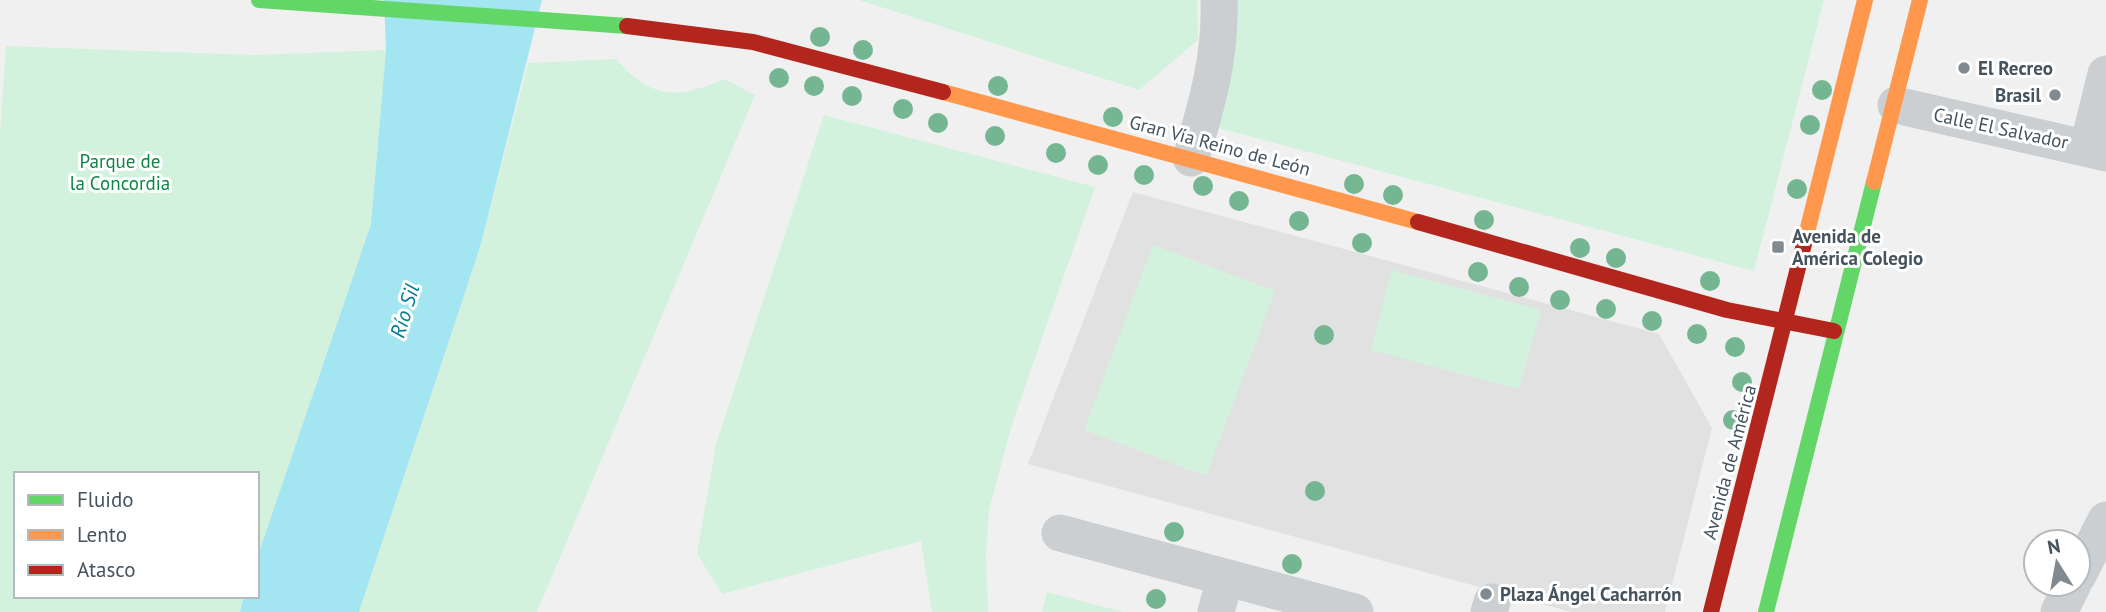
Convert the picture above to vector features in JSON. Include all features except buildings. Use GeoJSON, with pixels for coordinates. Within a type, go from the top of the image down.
{"type":"FeatureCollection","features":[{"type":"Feature","properties":{"kind":"street","name":"Gran Vía Reino de León"},"geometry":{"type":"LineString","coordinates":[[258,0],[639,27],[754,42],[1191,158],[1714,306],[1787,323]]}},
{"type":"Feature","properties":{"kind":"street"},"geometry":{"type":"LineString","coordinates":[[1191,158],[1214,83],[1220,34],[1219,0]]}},
{"type":"Feature","properties":{"kind":"street","name":"Avenida de América"},"geometry":{"type":"LineString","coordinates":[[1711,612],[1787,323],[1840,94],[1866,0]]}},
{"type":"Feature","properties":{"kind":"street"},"geometry":{"type":"LineString","coordinates":[[1766,612],[1834,331],[1877,101],[1920,0]]}},
{"type":"Feature","properties":{"kind":"street"},"geometry":{"type":"LineString","coordinates":[[2097,150],[2106,74]]}},
{"type":"Feature","properties":{"kind":"street"},"geometry":{"type":"LineString","coordinates":[[1840,94],[1877,101]]}},
{"type":"Feature","properties":{"kind":"street","name":"Calle El Salvador"},"geometry":{"type":"LineString","coordinates":[[1877,101],[2097,150]]}},
{"type":"Feature","properties":{"kind":"street"},"geometry":{"type":"LineString","coordinates":[[1787,323],[1834,331]]}},
{"type":"Feature","properties":{"kind":"street"},"geometry":{"type":"LineString","coordinates":[[2092,548],[2106,520]]}},
{"type":"Feature","properties":{"kind":"street"},"geometry":{"type":"LineString","coordinates":[[1060,533],[1220,595],[1355,612]]}},
{"type":"Feature","properties":{"kind":"shaded area"},"geometry":{"type":"Polygon","coordinates":[[[1133,192],[1659,334],[1712,428],[1665,612],[1571,612],[1028,464],[1133,192]]]}},
{"type":"Feature","properties":{"kind":"green space"},"geometry":{"type":"Polygon","coordinates":[[[859,0],[1197,0],[1198,40],[1139,90],[859,0]]]}},
{"type":"Feature","properties":{"kind":"green space"},"geometry":{"type":"Polygon","coordinates":[[[1231,0],[1824,0],[1754,271],[1211,126],[1231,0]]]}},
{"type":"Feature","properties":{"kind":"green space","name":"Parque de la Concordia"},"geometry":{"type":"Polygon","coordinates":[[[6,46],[253,55],[386,50],[371,224],[259,552],[259,472],[14,472],[14,598],[244,598],[240,612],[0,612],[0,132],[6,46]]]}},
{"type":"Feature","properties":{"kind":"green space"},"geometry":{"type":"Polygon","coordinates":[[[616,59],[629,72],[654,89],[666,92],[693,90],[724,79],[755,95],[537,612],[359,612],[481,244],[528,63],[616,59]]]}},
{"type":"Feature","properties":{"kind":"green space"},"geometry":{"type":"Polygon","coordinates":[[[824,115],[1095,187],[1013,421],[989,510],[986,558],[988,612],[932,612],[921,541],[722,594],[697,554],[716,444],[824,115]]]}},
{"type":"Feature","properties":{"kind":"green space"},"geometry":{"type":"Polygon","coordinates":[[[1153,245],[1275,291],[1206,476],[1084,430],[1153,245]]]}},
{"type":"Feature","properties":{"kind":"green space"},"geometry":{"type":"Polygon","coordinates":[[[1392,270],[1541,310],[1519,389],[1371,350],[1392,270]]]}},
{"type":"Feature","properties":{"kind":"green space"},"geometry":{"type":"Polygon","coordinates":[[[1047,592],[1123,612],[1042,612],[1047,592]]]}},
{"type":"Feature","properties":{"kind":"water","name":"Río Sil"},"geometry":{"type":"Polygon","coordinates":[[[384,0],[542,0],[481,244],[359,612],[240,612],[244,598],[259,598],[259,552],[371,224],[386,50],[384,0]]]}},
{"type":"Feature","properties":{"kind":"traffic: fast"},"geometry":{"type":"LineString","coordinates":[[259,0],[627,26]]}},
{"type":"Feature","properties":{"kind":"traffic: fast"},"geometry":{"type":"LineString","coordinates":[[1766,612],[1874,182]]}},
{"type":"Feature","properties":{"kind":"traffic: slow"},"geometry":{"type":"LineString","coordinates":[[1804,244],[1865,0]]}},
{"type":"Feature","properties":{"kind":"traffic: slow"},"geometry":{"type":"LineString","coordinates":[[1874,182],[1920,0]]}},
{"type":"Feature","properties":{"kind":"traffic: slow"},"geometry":{"type":"LineString","coordinates":[[943,92],[1418,222]]}},
{"type":"Feature","properties":{"kind":"traffic: jam"},"geometry":{"type":"LineString","coordinates":[[627,26],[753,42],[943,92]]}},
{"type":"Feature","properties":{"kind":"traffic: jam"},"geometry":{"type":"LineString","coordinates":[[1418,222],[1727,310],[1834,331]]}},
{"type":"Feature","properties":{"kind":"traffic: jam"},"geometry":{"type":"LineString","coordinates":[[1711,612],[1804,244]]}},
{"type":"Feature","properties":{"kind":"place","name":"El Recreo"},"geometry":{"type":"Point","coordinates":[1964,68]}},
{"type":"Feature","properties":{"kind":"place","name":"Brasil"},"geometry":{"type":"Point","coordinates":[2055,95]}},
{"type":"Feature","properties":{"kind":"place","name":"Avenida de América Colegio"},"geometry":{"type":"Point","coordinates":[1778,247]}},
{"type":"Feature","properties":{"kind":"place","name":"Plaza Ángel Cacharrón"},"geometry":{"type":"Point","coordinates":[1486,594]}}]}
